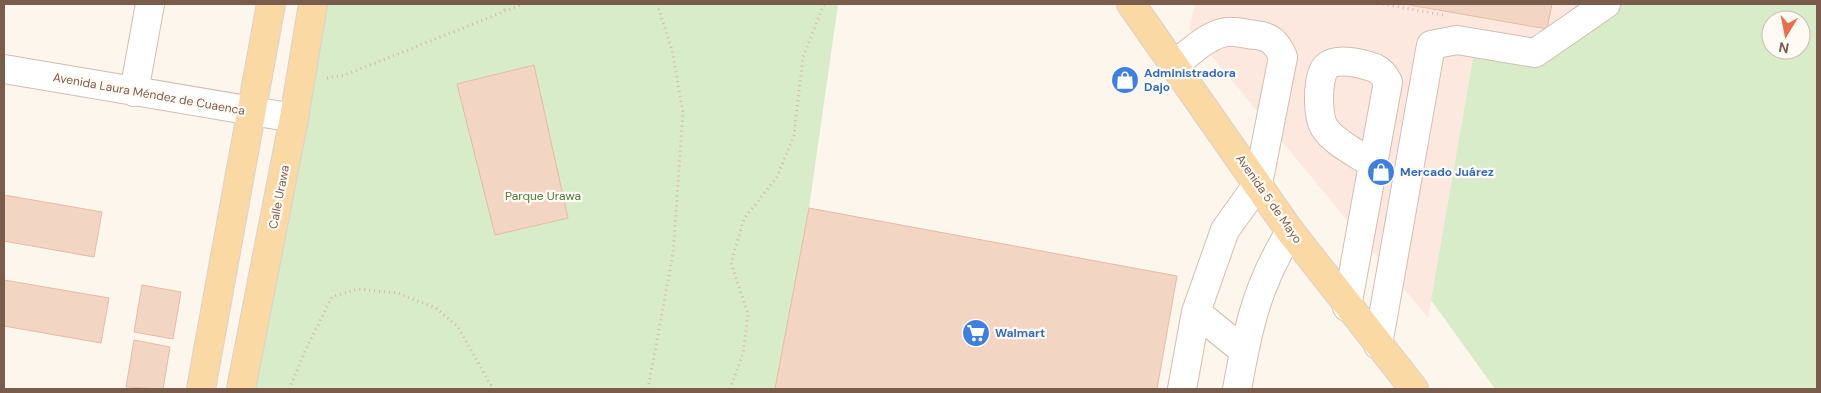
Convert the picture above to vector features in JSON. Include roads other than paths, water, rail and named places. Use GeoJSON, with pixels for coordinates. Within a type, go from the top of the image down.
{"type":"FeatureCollection","features":[{"type":"Feature","properties":{"kind":"main road"},"geometry":{"type":"LineString","coordinates":[[201,389],[271,4]]}},
{"type":"Feature","properties":{"kind":"main road","name":"Calle Urawa"},"geometry":{"type":"LineString","coordinates":[[241,389],[294,118],[313,4]]}},
{"type":"Feature","properties":{"kind":"main road","name":"Avenida 5 de Mayo"},"geometry":{"type":"LineString","coordinates":[[1134,6],[1290,231],[1347,307],[1414,389]]}},
{"type":"Feature","properties":{"kind":"street"},"geometry":{"type":"LineString","coordinates":[[134,92],[150,4]]}},
{"type":"Feature","properties":{"kind":"street"},"geometry":{"type":"LineString","coordinates":[[1378,345],[1431,45],[1458,40],[1535,53],[1606,4]]}},
{"type":"Feature","properties":{"kind":"street"},"geometry":{"type":"LineString","coordinates":[[1175,64],[1211,38],[1228,32],[1262,36],[1272,40],[1279,47],[1283,57],[1258,184],[1226,230],[1196,312],[1182,389]]}},
{"type":"Feature","properties":{"kind":"street","name":"Avenida Laura Méndez de Cuaenca"},"geometry":{"type":"LineString","coordinates":[[4,69],[294,118]]}},
{"type":"Feature","properties":{"kind":"street"},"geometry":{"type":"LineString","coordinates":[[1347,307],[1373,164]]}},
{"type":"Feature","properties":{"kind":"street"},"geometry":{"type":"LineString","coordinates":[[1237,389],[1244,351],[1266,277],[1290,231]]}},
{"type":"Feature","properties":{"kind":"street"},"geometry":{"type":"LineString","coordinates":[[1196,312],[1244,351]]}},
{"type":"Feature","properties":{"kind":"place","name":"Administradora Dajo"},"geometry":{"type":"Point","coordinates":[1125,80]}},
{"type":"Feature","properties":{"kind":"place","name":"Mercado Juárez"},"geometry":{"type":"Point","coordinates":[1381,172]}},
{"type":"Feature","properties":{"kind":"place","name":"Walmart"},"geometry":{"type":"Point","coordinates":[976,333]}},
{"type":"Feature","properties":{"kind":"park label","name":"Parque Urawa"},"geometry":{"type":"Point","coordinates":[543,196]}}]}
